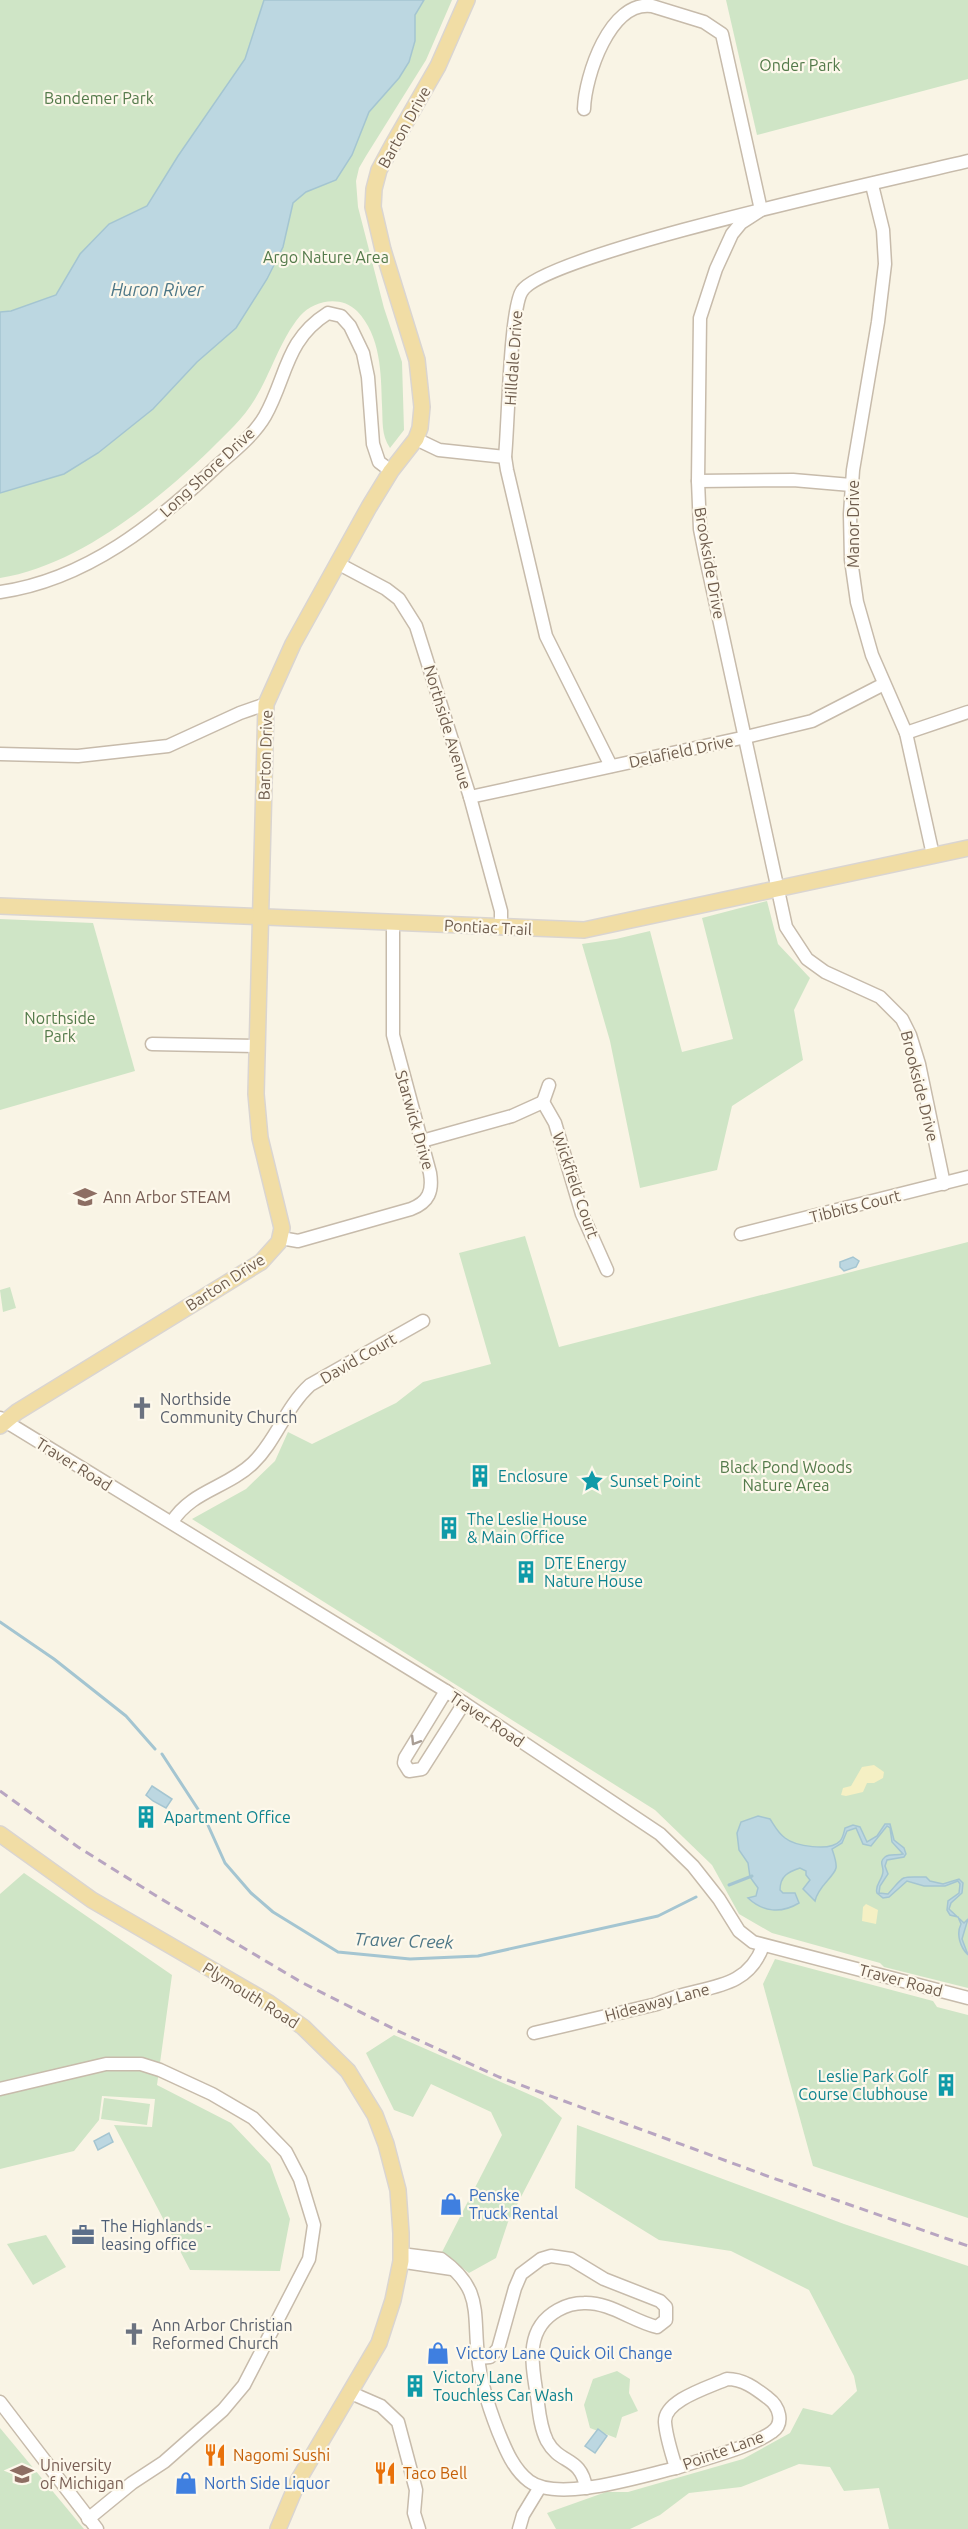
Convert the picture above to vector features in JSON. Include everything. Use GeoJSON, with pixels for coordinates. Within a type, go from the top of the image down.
{"type":"FeatureCollection","features":[{"type":"Feature","properties":{"kind":"main road","name":"Barton Drive"},"geometry":{"type":"LineString","coordinates":[[2,1422],[261,1262],[281,1238],[280,1213],[263,1153],[257,1118],[256,1046],[266,704],[293,644],[391,471],[416,439],[422,418],[417,360],[383,250],[373,207],[374,189],[384,162],[442,59],[467,0]]}},
{"type":"Feature","properties":{"kind":"main road","name":"Pontiac Trail"},"geometry":{"type":"LineString","coordinates":[[0,906],[584,930],[968,848]]}},
{"type":"Feature","properties":{"kind":"main road","name":"Plymouth Road"},"geometry":{"type":"LineString","coordinates":[[0,1834],[92,1900],[294,2019],[337,2059],[357,2084],[375,2115],[395,2171],[400,2206],[401,2258],[393,2300],[379,2343],[299,2478],[278,2529]]}},
{"type":"Feature","properties":{"kind":"street"},"geometry":{"type":"LineString","coordinates":[[584,109],[586,84],[597,56],[617,21],[626,11],[638,5],[652,6],[712,25],[722,34],[726,44],[761,210]]}},
{"type":"Feature","properties":{"kind":"street","name":"Hilldale Drive"},"geometry":{"type":"LineString","coordinates":[[611,766],[546,636],[505,458],[518,299],[527,285],[554,271],[610,251],[761,210],[968,160]]}},
{"type":"Feature","properties":{"kind":"street","name":"Manor Drive"},"geometry":{"type":"LineString","coordinates":[[872,185],[883,230],[885,264],[878,322],[851,485],[850,542],[853,582],[869,644],[906,733],[933,855]]}},
{"type":"Feature","properties":{"kind":"street","name":"Brookside Drive"},"geometry":{"type":"LineString","coordinates":[[761,210],[741,224],[732,234],[716,268],[700,318],[698,481],[699,518],[705,554],[786,927],[807,959],[825,972],[880,997],[902,1019],[910,1035],[919,1064],[944,1184]]}},
{"type":"Feature","properties":{"kind":"street","name":"Long Shore Drive"},"geometry":{"type":"LineString","coordinates":[[0,592],[31,586],[76,570],[129,540],[193,489],[244,441],[265,416],[297,342],[315,321],[328,312],[341,316],[350,326],[363,352],[368,377],[373,444],[380,462],[391,471]]}},
{"type":"Feature","properties":{"kind":"street"},"geometry":{"type":"LineString","coordinates":[[416,439],[440,450],[505,458]]}},
{"type":"Feature","properties":{"kind":"street"},"geometry":{"type":"LineString","coordinates":[[698,481],[793,480],[851,485]]}},
{"type":"Feature","properties":{"kind":"street","name":"Northside Avenue"},"geometry":{"type":"LineString","coordinates":[[339,564],[386,589],[407,609],[416,626],[470,796],[501,911],[501,928]]}},
{"type":"Feature","properties":{"kind":"street","name":"Delafield Drive"},"geometry":{"type":"LineString","coordinates":[[470,796],[812,721],[884,684]]}},
{"type":"Feature","properties":{"kind":"street"},"geometry":{"type":"LineString","coordinates":[[0,754],[78,756],[168,746],[240,712],[266,704]]}},
{"type":"Feature","properties":{"kind":"street"},"geometry":{"type":"LineString","coordinates":[[906,733],[968,712]]}},
{"type":"Feature","properties":{"kind":"street","name":"Starwick Drive"},"geometry":{"type":"LineString","coordinates":[[281,1238],[298,1241],[421,1204],[428,1198],[432,1186],[393,1035],[393,922]]}},
{"type":"Feature","properties":{"kind":"street"},"geometry":{"type":"LineString","coordinates":[[152,1044],[256,1046]]}},
{"type":"Feature","properties":{"kind":"street"},"geometry":{"type":"LineString","coordinates":[[422,1141],[512,1116],[543,1102],[549,1085]]}},
{"type":"Feature","properties":{"kind":"street","name":"Wickfield Court"},"geometry":{"type":"LineString","coordinates":[[543,1102],[555,1124],[582,1214],[607,1270]]}},
{"type":"Feature","properties":{"kind":"street","name":"Tibbits Court"},"geometry":{"type":"LineString","coordinates":[[741,1234],[968,1178]]}},
{"type":"Feature","properties":{"kind":"street","name":"David Court"},"geometry":{"type":"LineString","coordinates":[[172,1522],[185,1504],[222,1485],[252,1464],[260,1456],[297,1397],[310,1385],[423,1321]]}},
{"type":"Feature","properties":{"kind":"street","name":"Traver Road"},"geometry":{"type":"LineString","coordinates":[[2,1422],[172,1522],[446,1691],[660,1834],[698,1871],[739,1931],[753,1942],[968,1998]]}},
{"type":"Feature","properties":{"kind":"street"},"geometry":{"type":"LineString","coordinates":[[446,1691],[405,1758],[404,1763],[410,1772],[422,1769],[464,1703]]}},
{"type":"Feature","properties":{"kind":"street","name":"Hideaway Lane"},"geometry":{"type":"LineString","coordinates":[[534,2033],[657,2004],[669,1998],[733,1982],[752,1967],[763,1946]]}},
{"type":"Feature","properties":{"kind":"street"},"geometry":{"type":"LineString","coordinates":[[0,2089],[106,2064],[141,2064],[160,2070],[212,2094],[253,2118],[278,2143],[286,2152],[300,2179],[314,2225],[309,2259],[244,2385],[224,2410],[164,2462],[132,2483],[88,2519]]}},
{"type":"Feature","properties":{"kind":"street"},"geometry":{"type":"LineString","coordinates":[[478,2358],[490,2356],[498,2349],[521,2274],[541,2259],[551,2256],[571,2259],[604,2280],[660,2301],[666,2307],[666,2320],[657,2327],[598,2304],[581,2302],[564,2307],[547,2316],[536,2331],[531,2351],[541,2424],[555,2453],[579,2467],[584,2476],[586,2488]]}},
{"type":"Feature","properties":{"kind":"street"},"geometry":{"type":"LineString","coordinates":[[401,2258],[441,2259],[468,2287],[476,2304],[478,2358],[494,2419],[505,2448],[517,2468],[528,2480],[540,2487],[523,2515],[519,2529]]}},
{"type":"Feature","properties":{"kind":"street","name":"Pointe Lane"},"geometry":{"type":"LineString","coordinates":[[540,2487],[573,2490],[586,2488],[676,2468],[753,2442],[772,2432],[779,2424],[780,2415],[776,2404],[744,2381],[735,2379],[727,2379],[678,2401],[666,2412],[665,2422],[676,2468]]}},
{"type":"Feature","properties":{"kind":"street"},"geometry":{"type":"LineString","coordinates":[[351,2393],[381,2406],[398,2422],[416,2490],[414,2513],[418,2529]]}},
{"type":"Feature","properties":{"kind":"street"},"geometry":{"type":"LineString","coordinates":[[0,2402],[97,2529]]}},
{"type":"Feature","properties":{"kind":"green space","name":"Bandemer Park"},"geometry":{"type":"Polygon","coordinates":[[[0,0],[264,0],[264,3],[245,59],[178,156],[147,206],[109,224],[80,254],[56,295],[11,311],[0,312],[0,0]]]}},
{"type":"Feature","properties":{"kind":"green space","name":"Argo Nature Area"},"geometry":{"type":"Polygon","coordinates":[[[424,0],[452,0],[426,60],[359,168],[356,181],[358,207],[384,308],[402,362],[404,430],[390,448],[383,428],[378,355],[365,321],[351,306],[336,301],[320,303],[306,311],[293,325],[261,389],[245,413],[210,450],[165,491],[140,511],[86,546],[29,571],[0,578],[0,493],[64,474],[98,453],[153,409],[197,362],[236,328],[283,247],[293,203],[306,192],[336,180],[352,155],[369,112],[399,78],[409,62],[415,41],[415,15],[424,0]]]}},
{"type":"Feature","properties":{"kind":"green space","name":"Onder Park"},"geometry":{"type":"Polygon","coordinates":[[[726,0],[968,0],[968,79],[757,135],[726,0]]]}},
{"type":"Feature","properties":{"kind":"green space"},"geometry":{"type":"Polygon","coordinates":[[[767,901],[778,944],[810,978],[794,1010],[803,1060],[732,1106],[717,1170],[640,1188],[610,1041],[582,944],[650,931],[682,1052],[733,1039],[702,918],[767,901]]]}},
{"type":"Feature","properties":{"kind":"green space","name":"Northside Park"},"geometry":{"type":"Polygon","coordinates":[[[0,919],[93,923],[135,1071],[0,1110],[0,919]]]}},
{"type":"Feature","properties":{"kind":"green space","name":"Black Pond Woods Nature Area"},"geometry":{"type":"Polygon","coordinates":[[[525,1236],[559,1347],[968,1242],[968,1988],[884,1967],[880,1963],[772,1933],[739,1914],[712,1865],[655,1810],[192,1519],[246,1489],[275,1461],[288,1432],[312,1444],[396,1403],[423,1382],[491,1364],[459,1253],[525,1236]]]}},
{"type":"Feature","properties":{"kind":"green space"},"geometry":{"type":"Polygon","coordinates":[[[10,1287],[16,1308],[3,1312],[0,1290],[10,1287]]]}},
{"type":"Feature","properties":{"kind":"green space"},"geometry":{"type":"Polygon","coordinates":[[[24,1873],[172,1975],[157,2085],[231,2123],[270,2164],[290,2219],[280,2271],[190,2270],[114,2125],[152,2127],[155,2099],[102,2096],[99,2120],[74,2151],[0,2169],[0,1894],[24,1873]]]}},
{"type":"Feature","properties":{"kind":"green space"},"geometry":{"type":"Polygon","coordinates":[[[775,1959],[933,2001],[937,2007],[968,2015],[968,2218],[813,2166],[763,1984],[775,1959]]]}},
{"type":"Feature","properties":{"kind":"green space"},"geometry":{"type":"Polygon","coordinates":[[[394,2035],[542,2100],[562,2118],[508,2222],[496,2258],[469,2273],[442,2252],[502,2135],[491,2112],[431,2084],[413,2117],[394,2110],[366,2053],[394,2035]]]}},
{"type":"Feature","properties":{"kind":"green space"},"geometry":{"type":"Polygon","coordinates":[[[104,2098],[150,2104],[147,2125],[101,2119],[104,2098]]]}},
{"type":"Feature","properties":{"kind":"green space"},"geometry":{"type":"Polygon","coordinates":[[[577,2125],[844,2224],[968,2266],[968,2529],[889,2529],[879,2488],[844,2491],[830,2467],[799,2464],[741,2487],[689,2493],[660,2515],[630,2529],[556,2529],[547,2513],[606,2492],[628,2492],[743,2459],[790,2433],[803,2408],[832,2415],[857,2391],[854,2376],[809,2290],[731,2251],[659,2240],[575,2188],[577,2125]]]}},
{"type":"Feature","properties":{"kind":"green space"},"geometry":{"type":"Polygon","coordinates":[[[46,2235],[66,2267],[33,2285],[7,2244],[46,2235]]]}},
{"type":"Feature","properties":{"kind":"green space"},"geometry":{"type":"Polygon","coordinates":[[[617,2371],[630,2379],[629,2393],[638,2411],[622,2417],[616,2438],[590,2428],[584,2405],[593,2379],[617,2371]]]}},
{"type":"Feature","properties":{"kind":"green space","name":"University of Michigan"},"geometry":{"type":"Polygon","coordinates":[[[0,2428],[84,2529],[0,2529],[0,2428]]]}},
{"type":"Feature","properties":{"kind":"sand"},"geometry":{"type":"Polygon","coordinates":[[[874,1765],[884,1772],[883,1778],[874,1783],[867,1783],[863,1792],[841,1795],[843,1788],[851,1786],[862,1767],[874,1765]]]}},
{"type":"Feature","properties":{"kind":"sand"},"geometry":{"type":"Polygon","coordinates":[[[866,1904],[878,1910],[876,1924],[862,1921],[863,1907],[866,1904]]]}},
{"type":"Feature","properties":{"kind":"water","name":"Huron River"},"geometry":{"type":"Polygon","coordinates":[[[264,0],[424,0],[415,15],[415,41],[409,62],[399,78],[369,112],[352,155],[336,180],[306,192],[293,203],[283,247],[267,279],[236,328],[197,362],[153,409],[98,453],[64,474],[0,493],[0,312],[11,311],[56,295],[80,254],[109,224],[147,206],[178,156],[245,59],[264,0]]]}},
{"type":"Feature","properties":{"kind":"water"},"geometry":{"type":"Polygon","coordinates":[[[853,1257],[859,1261],[856,1267],[844,1271],[840,1267],[840,1262],[853,1257]]]}},
{"type":"Feature","properties":{"kind":"water"},"geometry":{"type":"Polygon","coordinates":[[[152,1786],[172,1799],[166,1808],[146,1795],[152,1786]]]}},
{"type":"Feature","properties":{"kind":"water"},"geometry":{"type":"Polygon","coordinates":[[[758,1816],[770,1819],[780,1834],[790,1841],[813,1847],[835,1844],[841,1840],[845,1828],[853,1825],[860,1827],[867,1842],[877,1836],[885,1824],[890,1824],[894,1840],[904,1848],[906,1854],[904,1857],[887,1860],[885,1866],[888,1874],[880,1886],[879,1893],[888,1894],[907,1877],[926,1877],[930,1881],[943,1884],[959,1879],[963,1883],[962,1893],[951,1903],[949,1909],[957,1917],[950,1915],[947,1910],[948,1901],[959,1893],[958,1881],[945,1886],[924,1886],[907,1881],[889,1897],[883,1898],[877,1893],[877,1887],[883,1874],[883,1859],[889,1855],[903,1854],[892,1842],[890,1828],[887,1826],[871,1846],[863,1844],[856,1828],[847,1831],[842,1843],[832,1849],[836,1868],[819,1891],[815,1901],[803,1889],[810,1880],[806,1871],[800,1868],[786,1875],[781,1881],[780,1890],[783,1893],[795,1893],[799,1903],[786,1909],[772,1910],[754,1903],[748,1898],[756,1896],[758,1888],[750,1877],[748,1863],[739,1850],[737,1833],[741,1822],[758,1816]]]}},
{"type":"Feature","properties":{"kind":"water"},"geometry":{"type":"Polygon","coordinates":[[[958,1918],[964,1923],[968,1919],[962,1939],[968,1955],[960,1940],[961,1924],[958,1918]]]}},
{"type":"Feature","properties":{"kind":"water"},"geometry":{"type":"Polygon","coordinates":[[[109,2133],[113,2142],[98,2150],[94,2141],[109,2133]]]}},
{"type":"Feature","properties":{"kind":"water"},"geometry":{"type":"Polygon","coordinates":[[[598,2429],[607,2436],[595,2453],[585,2446],[598,2429]]]}},
{"type":"Feature","properties":{"kind":"waterway","name":"Traver Creek"},"geometry":{"type":"LineString","coordinates":[[0,1622],[54,1659],[126,1716],[155,1749]]}},
{"type":"Feature","properties":{"kind":"waterway","name":"Traver Creek"},"geometry":{"type":"LineString","coordinates":[[162,1754],[207,1823],[225,1863],[251,1893],[273,1912],[338,1952],[410,1959],[478,1956],[658,1916],[696,1897]]}},
{"type":"Feature","properties":{"kind":"waterway","name":"Traver Creek"},"geometry":{"type":"LineString","coordinates":[[729,1885],[752,1876]]}},
{"type":"Feature","properties":{"kind":"railway"},"geometry":{"type":"LineString","coordinates":[[0,1791],[78,1847],[158,1897],[301,1982],[396,2030],[499,2077],[770,2177],[968,2246]]}},
{"type":"Feature","properties":{"kind":"place","name":"Ann Arbor STEAM"},"geometry":{"type":"Point","coordinates":[85,1197]}},
{"type":"Feature","properties":{"kind":"place","name":"Northside Community Church"},"geometry":{"type":"Point","coordinates":[142,1408]}},
{"type":"Feature","properties":{"kind":"place","name":"Enclosure"},"geometry":{"type":"Point","coordinates":[480,1476]}},
{"type":"Feature","properties":{"kind":"place","name":"Sunset Point"},"geometry":{"type":"Point","coordinates":[592,1481]}},
{"type":"Feature","properties":{"kind":"place","name":"The Leslie House & Main Office"},"geometry":{"type":"Point","coordinates":[449,1528]}},
{"type":"Feature","properties":{"kind":"place","name":"DTE Energy Nature House"},"geometry":{"type":"Point","coordinates":[526,1572]}},
{"type":"Feature","properties":{"kind":"place","name":"Apartment Office"},"geometry":{"type":"Point","coordinates":[146,1817]}},
{"type":"Feature","properties":{"kind":"place","name":"Leslie Park Golf Course Clubhouse"},"geometry":{"type":"Point","coordinates":[946,2085]}},
{"type":"Feature","properties":{"kind":"place","name":"Penske Truck Rental"},"geometry":{"type":"Point","coordinates":[451,2204]}},
{"type":"Feature","properties":{"kind":"place","name":"The Highlands - leasing office"},"geometry":{"type":"Point","coordinates":[83,2235]}},
{"type":"Feature","properties":{"kind":"place","name":"Ann Arbor Christian Reformed Church"},"geometry":{"type":"Point","coordinates":[134,2334]}},
{"type":"Feature","properties":{"kind":"place","name":"Victory Lane Quick Oil Change"},"geometry":{"type":"Point","coordinates":[438,2353]}},
{"type":"Feature","properties":{"kind":"place","name":"Victory Lane Touchless Car Wash"},"geometry":{"type":"Point","coordinates":[415,2386]}},
{"type":"Feature","properties":{"kind":"place","name":"Nagomi Sushi"},"geometry":{"type":"Point","coordinates":[215,2455]}},
{"type":"Feature","properties":{"kind":"place","name":"Taco Bell"},"geometry":{"type":"Point","coordinates":[385,2473]}},
{"type":"Feature","properties":{"kind":"place","name":"University of Michigan"},"geometry":{"type":"Point","coordinates":[22,2474]}},
{"type":"Feature","properties":{"kind":"place","name":"North Side Liquor"},"geometry":{"type":"Point","coordinates":[186,2483]}}]}
